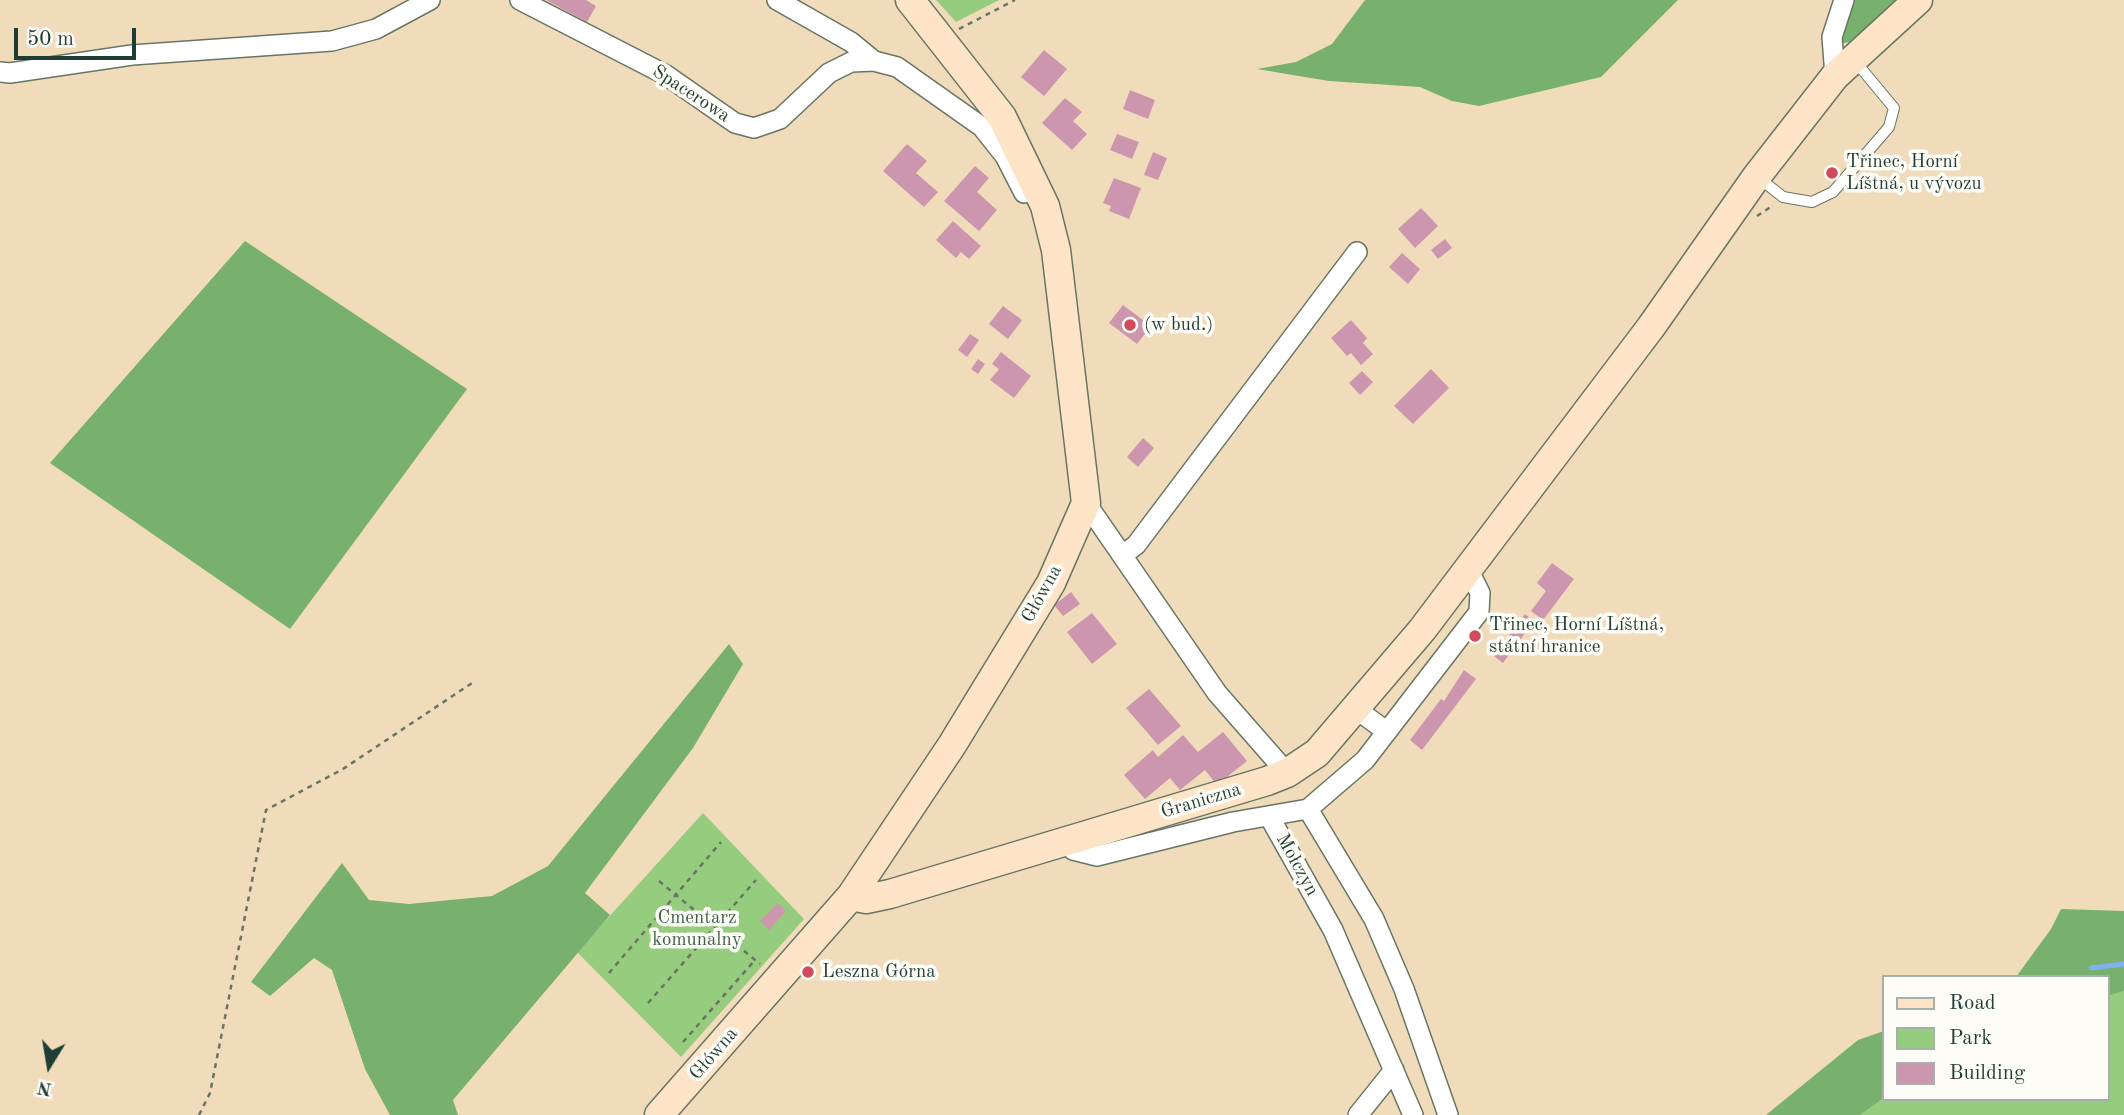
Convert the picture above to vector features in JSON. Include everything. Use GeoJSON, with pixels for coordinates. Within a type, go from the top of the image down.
{"type":"FeatureCollection","features":[{"type":"Feature","properties":{"kind":"street"},"geometry":{"type":"LineString","coordinates":[[0,72],[132,55],[332,41],[376,29],[430,0]]}},
{"type":"Feature","properties":{"kind":"street","name":"Spacerowa"},"geometry":{"type":"LineString","coordinates":[[520,0],[666,75],[735,123],[754,128],[780,119],[829,73],[851,62],[874,61],[897,67],[921,80],[982,127],[1005,156],[1025,197],[1045,206]]}},
{"type":"Feature","properties":{"kind":"street"},"geometry":{"type":"LineString","coordinates":[[777,0],[851,43],[874,61]]}},
{"type":"Feature","properties":{"kind":"street"},"geometry":{"type":"LineString","coordinates":[[910,0],[1002,117],[1045,206],[1056,250],[1086,503],[1124,554],[1217,692],[1287,773]]}},
{"type":"Feature","properties":{"kind":"street"},"geometry":{"type":"LineString","coordinates":[[1843,67],[1832,37],[1844,0]]}},
{"type":"Feature","properties":{"kind":"street","name":"Graniczna"},"geometry":{"type":"LineString","coordinates":[[851,896],[866,899],[890,894],[1066,841],[1287,773],[1317,753],[1356,709],[1468,569],[1651,327],[1757,176],[1843,67],[1918,0]]}},
{"type":"Feature","properties":{"kind":"street"},"geometry":{"type":"LineString","coordinates":[[1124,554],[1136,545],[1357,252]]}},
{"type":"Feature","properties":{"kind":"street","name":"Główna"},"geometry":{"type":"LineString","coordinates":[[659,1115],[851,896],[952,745],[1051,583],[1086,503]]}},
{"type":"Feature","properties":{"kind":"street"},"geometry":{"type":"LineString","coordinates":[[1269,816],[1308,809],[1365,760],[1479,612],[1480,593],[1468,569]]}},
{"type":"Feature","properties":{"kind":"street"},"geometry":{"type":"LineString","coordinates":[[1356,709],[1386,731]]}},
{"type":"Feature","properties":{"kind":"street"},"geometry":{"type":"LineString","coordinates":[[1308,809],[1374,919],[1404,989],[1448,1115]]}},
{"type":"Feature","properties":{"kind":"street","name":"Mołczyn"},"geometry":{"type":"LineString","coordinates":[[1066,841],[1073,850],[1097,856],[1233,822],[1269,816],[1333,930],[1413,1115]]}},
{"type":"Feature","properties":{"kind":"street"},"geometry":{"type":"LineString","coordinates":[[1358,1115],[1394,1070]]}},
{"type":"Feature","properties":{"kind":"lane"},"geometry":{"type":"LineString","coordinates":[[1757,176],[1783,197],[1812,202],[1833,192],[1889,127],[1894,108],[1843,67]]}},
{"type":"Feature","properties":{"kind":"path"},"geometry":{"type":"LineString","coordinates":[[942,39],[1015,0]]}},
{"type":"Feature","properties":{"kind":"path"},"geometry":{"type":"LineString","coordinates":[[199,1115],[210,1093],[266,810],[343,769],[475,681]]}},
{"type":"Feature","properties":{"kind":"path"},"geometry":{"type":"LineString","coordinates":[[609,973],[720,842]]}},
{"type":"Feature","properties":{"kind":"path"},"geometry":{"type":"LineString","coordinates":[[648,1003],[757,880]]}},
{"type":"Feature","properties":{"kind":"path"},"geometry":{"type":"LineString","coordinates":[[659,881],[778,980]]}},
{"type":"Feature","properties":{"kind":"path"},"geometry":{"type":"LineString","coordinates":[[683,1042],[755,960]]}},
{"type":"Feature","properties":{"kind":"green space"},"geometry":{"type":"Polygon","coordinates":[[[936,0],[999,0],[956,22],[936,0]]]}},
{"type":"Feature","properties":{"kind":"green space"},"geometry":{"type":"Polygon","coordinates":[[[1365,0],[1678,0],[1601,77],[1479,106],[1452,101],[1420,87],[1329,81],[1257,69],[1296,62],[1332,44],[1365,0]]]}},
{"type":"Feature","properties":{"kind":"green space"},"geometry":{"type":"Polygon","coordinates":[[[1849,0],[1900,0],[1853,42],[1843,43],[1839,33],[1849,0]]]}},
{"type":"Feature","properties":{"kind":"green space"},"geometry":{"type":"Polygon","coordinates":[[[245,241],[467,389],[290,629],[50,463],[245,241]]]}},
{"type":"Feature","properties":{"kind":"green space"},"geometry":{"type":"Polygon","coordinates":[[[729,644],[743,664],[693,748],[585,893],[610,915],[453,1100],[458,1115],[390,1115],[365,1069],[332,970],[314,958],[270,996],[251,982],[342,863],[369,900],[409,904],[492,896],[548,866],[729,644]]]}},
{"type":"Feature","properties":{"kind":"green space","name":"Cmentarz komunalny"},"geometry":{"type":"Polygon","coordinates":[[[703,813],[804,919],[681,1057],[577,952],[703,813]]]}},
{"type":"Feature","properties":{"kind":"green space"},"geometry":{"type":"Polygon","coordinates":[[[2061,909],[2124,911],[2124,991],[2110,995],[2110,975],[2017,975],[2051,929],[2061,909]]]}},
{"type":"Feature","properties":{"kind":"green space"},"geometry":{"type":"Polygon","coordinates":[[[2124,991],[2124,1115],[1860,1115],[1882,1099],[2110,1101],[2110,995],[2124,991]]]}},
{"type":"Feature","properties":{"kind":"green space"},"geometry":{"type":"Polygon","coordinates":[[[1882,1032],[1882,1099],[1860,1115],[1766,1115],[1858,1040],[1882,1032]]]}},
{"type":"Feature","properties":{"kind":"building"},"geometry":{"type":"Polygon","coordinates":[[[546,0],[586,0],[596,6],[587,22],[546,0]]]}},
{"type":"Feature","properties":{"kind":"building"},"geometry":{"type":"Polygon","coordinates":[[[1044,50],[1067,69],[1044,96],[1021,77],[1044,50]]]}},
{"type":"Feature","properties":{"kind":"building"},"geometry":{"type":"Polygon","coordinates":[[[1130,90],[1155,100],[1148,119],[1123,109],[1130,90]]]}},
{"type":"Feature","properties":{"kind":"building"},"geometry":{"type":"Polygon","coordinates":[[[1065,98],[1082,112],[1073,121],[1087,134],[1072,150],[1042,123],[1065,98]]]}},
{"type":"Feature","properties":{"kind":"building"},"geometry":{"type":"Polygon","coordinates":[[[1117,134],[1139,142],[1132,159],[1110,150],[1117,134]]]}},
{"type":"Feature","properties":{"kind":"building"},"geometry":{"type":"Polygon","coordinates":[[[907,144],[927,161],[916,173],[938,192],[924,207],[883,171],[907,144]]]}},
{"type":"Feature","properties":{"kind":"building"},"geometry":{"type":"Polygon","coordinates":[[[1153,152],[1167,158],[1158,180],[1144,175],[1153,152]]]}},
{"type":"Feature","properties":{"kind":"building"},"geometry":{"type":"Polygon","coordinates":[[[975,166],[989,178],[977,192],[997,210],[979,231],[944,201],[975,166]]]}},
{"type":"Feature","properties":{"kind":"building"},"geometry":{"type":"Polygon","coordinates":[[[1114,178],[1141,188],[1129,219],[1109,211],[1111,206],[1103,203],[1114,178]]]}},
{"type":"Feature","properties":{"kind":"building"},"geometry":{"type":"Polygon","coordinates":[[[1421,208],[1438,226],[1415,248],[1398,229],[1421,208]]]}},
{"type":"Feature","properties":{"kind":"building"},"geometry":{"type":"Polygon","coordinates":[[[953,221],[981,246],[969,259],[961,252],[956,258],[936,240],[953,221]]]}},
{"type":"Feature","properties":{"kind":"building"},"geometry":{"type":"Polygon","coordinates":[[[1445,239],[1452,248],[1438,259],[1431,250],[1445,239]]]}},
{"type":"Feature","properties":{"kind":"building"},"geometry":{"type":"Polygon","coordinates":[[[1402,253],[1420,269],[1408,284],[1389,267],[1402,253]]]}},
{"type":"Feature","properties":{"kind":"building","name":"(w bud.)"},"geometry":{"type":"Polygon","coordinates":[[[1123,305],[1151,326],[1137,344],[1109,323],[1123,305]]]}},
{"type":"Feature","properties":{"kind":"building"},"geometry":{"type":"Polygon","coordinates":[[[1003,306],[1022,320],[1008,339],[989,324],[1003,306]]]}},
{"type":"Feature","properties":{"kind":"building"},"geometry":{"type":"Polygon","coordinates":[[[1351,320],[1367,338],[1363,343],[1373,354],[1361,365],[1351,353],[1347,356],[1331,338],[1351,320]]]}},
{"type":"Feature","properties":{"kind":"building"},"geometry":{"type":"Polygon","coordinates":[[[970,334],[979,340],[967,357],[958,350],[970,334]]]}},
{"type":"Feature","properties":{"kind":"building"},"geometry":{"type":"Polygon","coordinates":[[[1001,352],[1031,376],[1014,398],[990,380],[999,369],[992,364],[1001,352]]]}},
{"type":"Feature","properties":{"kind":"building"},"geometry":{"type":"Polygon","coordinates":[[[978,359],[985,364],[978,374],[971,369],[978,359]]]}},
{"type":"Feature","properties":{"kind":"building"},"geometry":{"type":"Polygon","coordinates":[[[1431,369],[1449,388],[1413,424],[1394,406],[1431,369]]]}},
{"type":"Feature","properties":{"kind":"building"},"geometry":{"type":"Polygon","coordinates":[[[1362,371],[1373,382],[1360,395],[1349,383],[1362,371]]]}},
{"type":"Feature","properties":{"kind":"building"},"geometry":{"type":"Polygon","coordinates":[[[1143,438],[1154,448],[1138,467],[1127,457],[1143,438]]]}},
{"type":"Feature","properties":{"kind":"building"},"geometry":{"type":"Polygon","coordinates":[[[1552,563],[1574,579],[1543,620],[1531,611],[1546,591],[1537,583],[1552,563]]]}},
{"type":"Feature","properties":{"kind":"building"},"geometry":{"type":"Polygon","coordinates":[[[1071,592],[1080,604],[1063,616],[1054,605],[1071,592]]]}},
{"type":"Feature","properties":{"kind":"building"},"geometry":{"type":"Polygon","coordinates":[[[1092,613],[1117,644],[1092,664],[1067,632],[1092,613]]]}},
{"type":"Feature","properties":{"kind":"building"},"geometry":{"type":"Polygon","coordinates":[[[1525,614],[1534,621],[1503,663],[1494,656],[1525,614]]]}},
{"type":"Feature","properties":{"kind":"building"},"geometry":{"type":"Polygon","coordinates":[[[1464,670],[1476,679],[1422,750],[1410,740],[1441,699],[1444,701],[1464,670]]]}},
{"type":"Feature","properties":{"kind":"building"},"geometry":{"type":"Polygon","coordinates":[[[1149,689],[1181,726],[1158,745],[1126,708],[1149,689]]]}},
{"type":"Feature","properties":{"kind":"building"},"geometry":{"type":"Polygon","coordinates":[[[1223,732],[1247,761],[1217,785],[1205,770],[1180,790],[1170,778],[1145,799],[1124,775],[1153,750],[1158,757],[1183,735],[1198,752],[1223,732]]]}},
{"type":"Feature","properties":{"kind":"building"},"geometry":{"type":"Polygon","coordinates":[[[778,903],[786,911],[769,930],[760,921],[778,903]]]}},
{"type":"Feature","properties":{"kind":"waterway"},"geometry":{"type":"LineString","coordinates":[[2091,968],[2124,964]]}},
{"type":"Feature","properties":{"kind":"place","name":"Třinec, Horní Líštná, u vývozu"},"geometry":{"type":"Point","coordinates":[1832,173]}},
{"type":"Feature","properties":{"kind":"place","name":"(w bud.)"},"geometry":{"type":"Point","coordinates":[1130,325]}},
{"type":"Feature","properties":{"kind":"place","name":"Třinec, Horní Líštná, státní hranice"},"geometry":{"type":"Point","coordinates":[1475,636]}},
{"type":"Feature","properties":{"kind":"place","name":"Leszna Górna"},"geometry":{"type":"Point","coordinates":[808,972]}}]}
